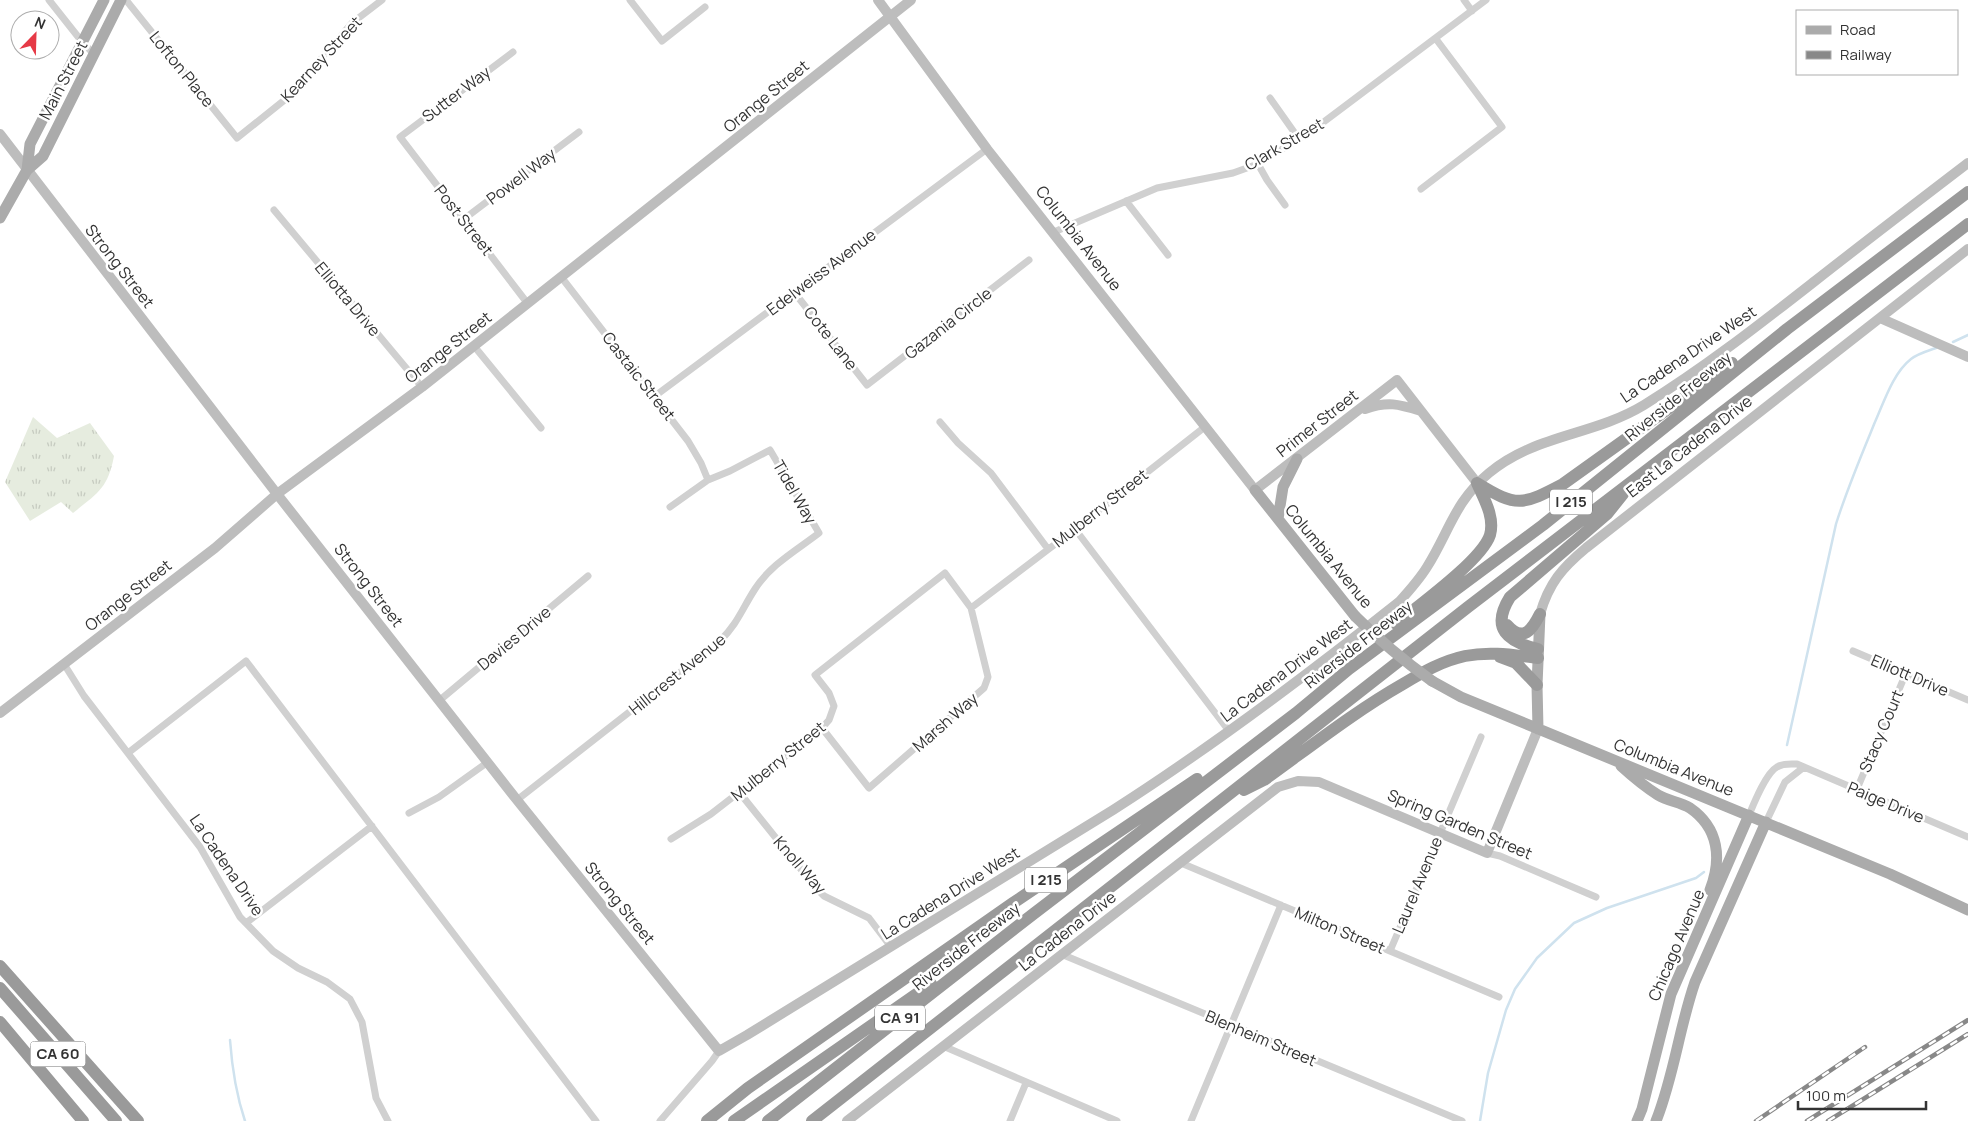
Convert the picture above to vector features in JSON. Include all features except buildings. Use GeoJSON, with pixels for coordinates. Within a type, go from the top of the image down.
{"type":"FeatureCollection","features":[{"type":"Feature","properties":{"kind":"highway","name":"Riverside Freeway"},"geometry":{"type":"LineString","coordinates":[[768,1121],[1032,915],[1296,713],[1349,669],[1543,525],[1787,329],[1968,192]]}},
{"type":"Feature","properties":{"kind":"highway","name":"I 215"},"geometry":{"type":"LineString","coordinates":[[812,1121],[1637,477],[1968,224]]}},
{"type":"Feature","properties":{"kind":"highway"},"geometry":{"type":"LineString","coordinates":[[1477,483],[1508,500],[1535,499],[1563,484],[1679,402],[1770,334],[1787,329]]}},
{"type":"Feature","properties":{"kind":"highway"},"geometry":{"type":"LineString","coordinates":[[1538,653],[1509,638],[1503,630],[1502,614],[1504,606],[1510,597],[1607,514],[1637,477]]}},
{"type":"Feature","properties":{"kind":"highway"},"geometry":{"type":"LineString","coordinates":[[1349,669],[1364,650],[1440,589],[1476,556],[1483,547],[1490,535],[1490,512],[1477,483]]}},
{"type":"Feature","properties":{"kind":"highway"},"geometry":{"type":"LineString","coordinates":[[1502,614],[1506,624],[1518,634],[1524,634],[1534,627],[1540,614]]}},
{"type":"Feature","properties":{"kind":"highway"},"geometry":{"type":"LineString","coordinates":[[1217,803],[1264,780],[1372,702],[1436,665],[1466,656],[1538,653]]}},
{"type":"Feature","properties":{"kind":"highway"},"geometry":{"type":"LineString","coordinates":[[1488,654],[1516,663],[1537,685]]}},
{"type":"Feature","properties":{"kind":"highway","name":"I 215"},"geometry":{"type":"LineString","coordinates":[[707,1121],[748,1088],[1021,898],[1296,713]]}},
{"type":"Feature","properties":{"kind":"highway"},"geometry":{"type":"LineString","coordinates":[[734,1121],[1032,915]]}},
{"type":"Feature","properties":{"kind":"highway"},"geometry":{"type":"LineString","coordinates":[[0,960],[138,1121]]}},
{"type":"Feature","properties":{"kind":"highway"},"geometry":{"type":"LineString","coordinates":[[0,966],[38,1006]]}},
{"type":"Feature","properties":{"kind":"highway","name":"CA 60"},"geometry":{"type":"LineString","coordinates":[[0,988],[116,1121]]}},
{"type":"Feature","properties":{"kind":"highway","name":"CA 60"},"geometry":{"type":"LineString","coordinates":[[0,1022],[83,1121]]}},
{"type":"Feature","properties":{"kind":"highway"},"geometry":{"type":"LineString","coordinates":[[41,1071],[74,1121]]}},
{"type":"Feature","properties":{"kind":"main road","name":"Main Street"},"geometry":{"type":"LineString","coordinates":[[28,170],[30,144],[104,0]]}},
{"type":"Feature","properties":{"kind":"main road","name":"Main Street"},"geometry":{"type":"LineString","coordinates":[[0,218],[28,170],[43,156],[121,0]]}},
{"type":"Feature","properties":{"kind":"main road"},"geometry":{"type":"LineString","coordinates":[[1278,519],[1283,487],[1297,459]]}},
{"type":"Feature","properties":{"kind":"main road","name":"Columbia Avenue"},"geometry":{"type":"LineString","coordinates":[[1255,490],[1355,616],[1384,644],[1432,680],[1461,697],[1890,874],[1968,910]]}},
{"type":"Feature","properties":{"kind":"main road","name":"East La Cadena Drive"},"geometry":{"type":"LineString","coordinates":[[1538,729],[1537,685],[1540,614]]}},
{"type":"Feature","properties":{"kind":"main road"},"geometry":{"type":"LineString","coordinates":[[1616,761],[1631,776],[1658,795],[1688,807],[1704,821],[1712,832],[1716,842],[1718,861],[1700,916],[1699,930]]}},
{"type":"Feature","properties":{"kind":"main road","name":"Chicago Avenue"},"geometry":{"type":"LineString","coordinates":[[1637,1121],[1642,1109],[1671,994],[1749,816]]}},
{"type":"Feature","properties":{"kind":"main road","name":"Chicago Avenue"},"geometry":{"type":"LineString","coordinates":[[1656,1121],[1670,1078],[1683,1018],[1695,982],[1766,822]]}},
{"type":"Feature","properties":{"kind":"street"},"geometry":{"type":"LineString","coordinates":[[49,0],[94,54]]}},
{"type":"Feature","properties":{"kind":"street","name":"Lofton Place"},"geometry":{"type":"LineString","coordinates":[[126,0],[237,138]]}},
{"type":"Feature","properties":{"kind":"street","name":"Kearney Street"},"geometry":{"type":"LineString","coordinates":[[237,138],[287,98],[352,23],[382,0]]}},
{"type":"Feature","properties":{"kind":"street"},"geometry":{"type":"LineString","coordinates":[[630,0],[662,40],[705,7]]}},
{"type":"Feature","properties":{"kind":"street","name":"Columbia Avenue"},"geometry":{"type":"LineString","coordinates":[[878,0],[988,149],[1255,490]]}},
{"type":"Feature","properties":{"kind":"street","name":"Orange Street"},"geometry":{"type":"LineString","coordinates":[[0,714],[215,548],[277,494],[422,387],[562,278],[911,0]]}},
{"type":"Feature","properties":{"kind":"street"},"geometry":{"type":"LineString","coordinates":[[1464,0],[1472,11]]}},
{"type":"Feature","properties":{"kind":"street","name":"Clark Street"},"geometry":{"type":"LineString","coordinates":[[1054,232],[1156,188],[1233,173],[1258,164],[1314,130],[1486,0]]}},
{"type":"Feature","properties":{"kind":"street"},"geometry":{"type":"LineString","coordinates":[[1421,190],[1502,127],[1436,39]]}},
{"type":"Feature","properties":{"kind":"street","name":"Sutter Way"},"geometry":{"type":"LineString","coordinates":[[400,137],[513,52]]}},
{"type":"Feature","properties":{"kind":"street"},"geometry":{"type":"LineString","coordinates":[[1270,98],[1299,139]]}},
{"type":"Feature","properties":{"kind":"street","name":"Powell Way"},"geometry":{"type":"LineString","coordinates":[[464,219],[579,132]]}},
{"type":"Feature","properties":{"kind":"street","name":"Strong Street"},"geometry":{"type":"LineString","coordinates":[[0,134],[277,494],[517,800],[719,1051]]}},
{"type":"Feature","properties":{"kind":"street","name":"Post Street"},"geometry":{"type":"LineString","coordinates":[[400,137],[528,304]]}},
{"type":"Feature","properties":{"kind":"street","name":"Edelweiss Avenue"},"geometry":{"type":"LineString","coordinates":[[655,396],[988,149]]}},
{"type":"Feature","properties":{"kind":"street","name":"La Cadena Drive West"},"geometry":{"type":"LineString","coordinates":[[719,1051],[1121,806],[1270,703],[1399,602],[1416,584],[1428,566],[1456,512],[1477,483],[1512,456],[1545,442],[1612,421],[1652,400],[1749,332],[1968,163]]}},
{"type":"Feature","properties":{"kind":"street"},"geometry":{"type":"LineString","coordinates":[[1258,164],[1285,204]]}},
{"type":"Feature","properties":{"kind":"street"},"geometry":{"type":"LineString","coordinates":[[1126,201],[1168,255]]}},
{"type":"Feature","properties":{"kind":"street","name":"Elliotta Drive"},"geometry":{"type":"LineString","coordinates":[[274,210],[422,387]]}},
{"type":"Feature","properties":{"kind":"street","name":"East La Cadena Drive"},"geometry":{"type":"LineString","coordinates":[[1540,614],[1549,588],[1556,576],[1572,559],[1968,249]]}},
{"type":"Feature","properties":{"kind":"street","name":"Gazania Circle"},"geometry":{"type":"LineString","coordinates":[[867,385],[1029,260]]}},
{"type":"Feature","properties":{"kind":"street","name":"Castaic Street"},"geometry":{"type":"LineString","coordinates":[[562,278],[688,441],[701,463],[708,480]]}},
{"type":"Feature","properties":{"kind":"street","name":"Cote Lane"},"geometry":{"type":"LineString","coordinates":[[794,292],[867,385]]}},
{"type":"Feature","properties":{"kind":"street"},"geometry":{"type":"LineString","coordinates":[[1880,318],[1968,357]]}},
{"type":"Feature","properties":{"kind":"street"},"geometry":{"type":"LineString","coordinates":[[474,346],[541,428]]}},
{"type":"Feature","properties":{"kind":"street","name":"Primer Street"},"geometry":{"type":"LineString","coordinates":[[1255,490],[1397,380],[1422,411]]}},
{"type":"Feature","properties":{"kind":"street"},"geometry":{"type":"LineString","coordinates":[[1357,412],[1392,403],[1422,411],[1477,483]]}},
{"type":"Feature","properties":{"kind":"street"},"geometry":{"type":"LineString","coordinates":[[940,422],[958,443],[991,473],[1048,549]]}},
{"type":"Feature","properties":{"kind":"street","name":"Mulberry Street"},"geometry":{"type":"LineString","coordinates":[[971,608],[1206,426]]}},
{"type":"Feature","properties":{"kind":"street","name":"Tidel Way"},"geometry":{"type":"LineString","coordinates":[[708,480],[770,450],[819,533]]}},
{"type":"Feature","properties":{"kind":"street"},"geometry":{"type":"LineString","coordinates":[[670,507],[708,480]]}},
{"type":"Feature","properties":{"kind":"street"},"geometry":{"type":"LineString","coordinates":[[1074,529],[1229,731]]}},
{"type":"Feature","properties":{"kind":"street","name":"Hillcrest Avenue"},"geometry":{"type":"LineString","coordinates":[[517,800],[720,641],[738,622],[755,589],[764,577],[819,533]]}},
{"type":"Feature","properties":{"kind":"street","name":"Mulberry Street"},"geometry":{"type":"LineString","coordinates":[[671,839],[711,814],[822,728],[829,720],[834,706],[829,693],[815,675],[945,574]]}},
{"type":"Feature","properties":{"kind":"street","name":"Marsh Way"},"geometry":{"type":"LineString","coordinates":[[822,728],[869,788],[984,688],[988,677],[971,608],[945,574]]}},
{"type":"Feature","properties":{"kind":"street","name":"Davies Drive"},"geometry":{"type":"LineString","coordinates":[[440,700],[588,576]]}},
{"type":"Feature","properties":{"kind":"street","name":"Elliott Drive"},"geometry":{"type":"LineString","coordinates":[[1853,651],[1968,700]]}},
{"type":"Feature","properties":{"kind":"street"},"geometry":{"type":"LineString","coordinates":[[128,753],[246,661],[596,1121]]}},
{"type":"Feature","properties":{"kind":"street","name":"La Cadena Drive"},"geometry":{"type":"LineString","coordinates":[[64,664],[84,696],[200,847],[240,917],[273,951],[298,968],[327,982],[350,999],[362,1022],[376,1098],[388,1121]]}},
{"type":"Feature","properties":{"kind":"street","name":"Stacy Court"},"geometry":{"type":"LineString","coordinates":[[1857,790],[1906,673]]}},
{"type":"Feature","properties":{"kind":"street"},"geometry":{"type":"LineString","coordinates":[[1487,853],[1538,729]]}},
{"type":"Feature","properties":{"kind":"street","name":"Laurel Avenue"},"geometry":{"type":"LineString","coordinates":[[1390,951],[1481,736]]}},
{"type":"Feature","properties":{"kind":"street"},"geometry":{"type":"LineString","coordinates":[[409,813],[439,797],[488,762]]}},
{"type":"Feature","properties":{"kind":"street","name":"Paige Drive"},"geometry":{"type":"LineString","coordinates":[[1749,816],[1772,770],[1784,764],[1797,764],[1968,837]]}},
{"type":"Feature","properties":{"kind":"street"},"geometry":{"type":"LineString","coordinates":[[1766,822],[1786,782],[1804,767]]}},
{"type":"Feature","properties":{"kind":"street","name":"La Cadena Drive"},"geometry":{"type":"LineString","coordinates":[[847,1121],[1278,787],[1298,781],[1311,780]]}},
{"type":"Feature","properties":{"kind":"street","name":"Spring Garden Street"},"geometry":{"type":"LineString","coordinates":[[1311,780],[1327,784],[1487,853],[1500,856],[1596,897]]}},
{"type":"Feature","properties":{"kind":"street","name":"Knoll Way"},"geometry":{"type":"LineString","coordinates":[[739,792],[816,888],[824,896],[848,906],[869,918],[890,947]]}},
{"type":"Feature","properties":{"kind":"street"},"geometry":{"type":"LineString","coordinates":[[246,923],[372,826]]}},
{"type":"Feature","properties":{"kind":"street","name":"Milton Street"},"geometry":{"type":"LineString","coordinates":[[1181,863],[1499,997]]}},
{"type":"Feature","properties":{"kind":"street"},"geometry":{"type":"LineString","coordinates":[[1191,1121],[1281,905]]}},
{"type":"Feature","properties":{"kind":"street","name":"Blenheim Street"},"geometry":{"type":"LineString","coordinates":[[1061,954],[1462,1121]]}},
{"type":"Feature","properties":{"kind":"street"},"geometry":{"type":"LineString","coordinates":[[943,1046],[1117,1121]]}},
{"type":"Feature","properties":{"kind":"street"},"geometry":{"type":"LineString","coordinates":[[660,1121],[719,1051]]}},
{"type":"Feature","properties":{"kind":"street"},"geometry":{"type":"LineString","coordinates":[[1010,1121],[1026,1083]]}},
{"type":"Feature","properties":{"kind":"green space"},"geometry":{"type":"Polygon","coordinates":[[[33,417],[57,438],[90,423],[114,456],[109,476],[101,489],[73,513],[61,502],[30,521],[5,482],[33,417]]]}},
{"type":"Feature","properties":{"kind":"waterway"},"geometry":{"type":"LineString","coordinates":[[1953,342],[1968,335]]}},
{"type":"Feature","properties":{"kind":"waterway"},"geometry":{"type":"LineString","coordinates":[[1787,745],[1836,524],[1849,485],[1882,406],[1899,372],[1911,359],[1936,348]]}},
{"type":"Feature","properties":{"kind":"waterway"},"geometry":{"type":"LineString","coordinates":[[1480,1121],[1488,1073],[1506,1010],[1515,989],[1537,958],[1574,923],[1607,908],[1696,878],[1704,872]]}},
{"type":"Feature","properties":{"kind":"waterway"},"geometry":{"type":"LineString","coordinates":[[230,1040],[235,1081],[245,1121]]}},
{"type":"Feature","properties":{"kind":"railway"},"geometry":{"type":"LineString","coordinates":[[1807,1121],[1968,1020]]}},
{"type":"Feature","properties":{"kind":"railway"},"geometry":{"type":"LineString","coordinates":[[1828,1121],[1968,1034]]}},
{"type":"Feature","properties":{"kind":"railway"},"geometry":{"type":"LineString","coordinates":[[1756,1121],[1865,1047]]}}]}
